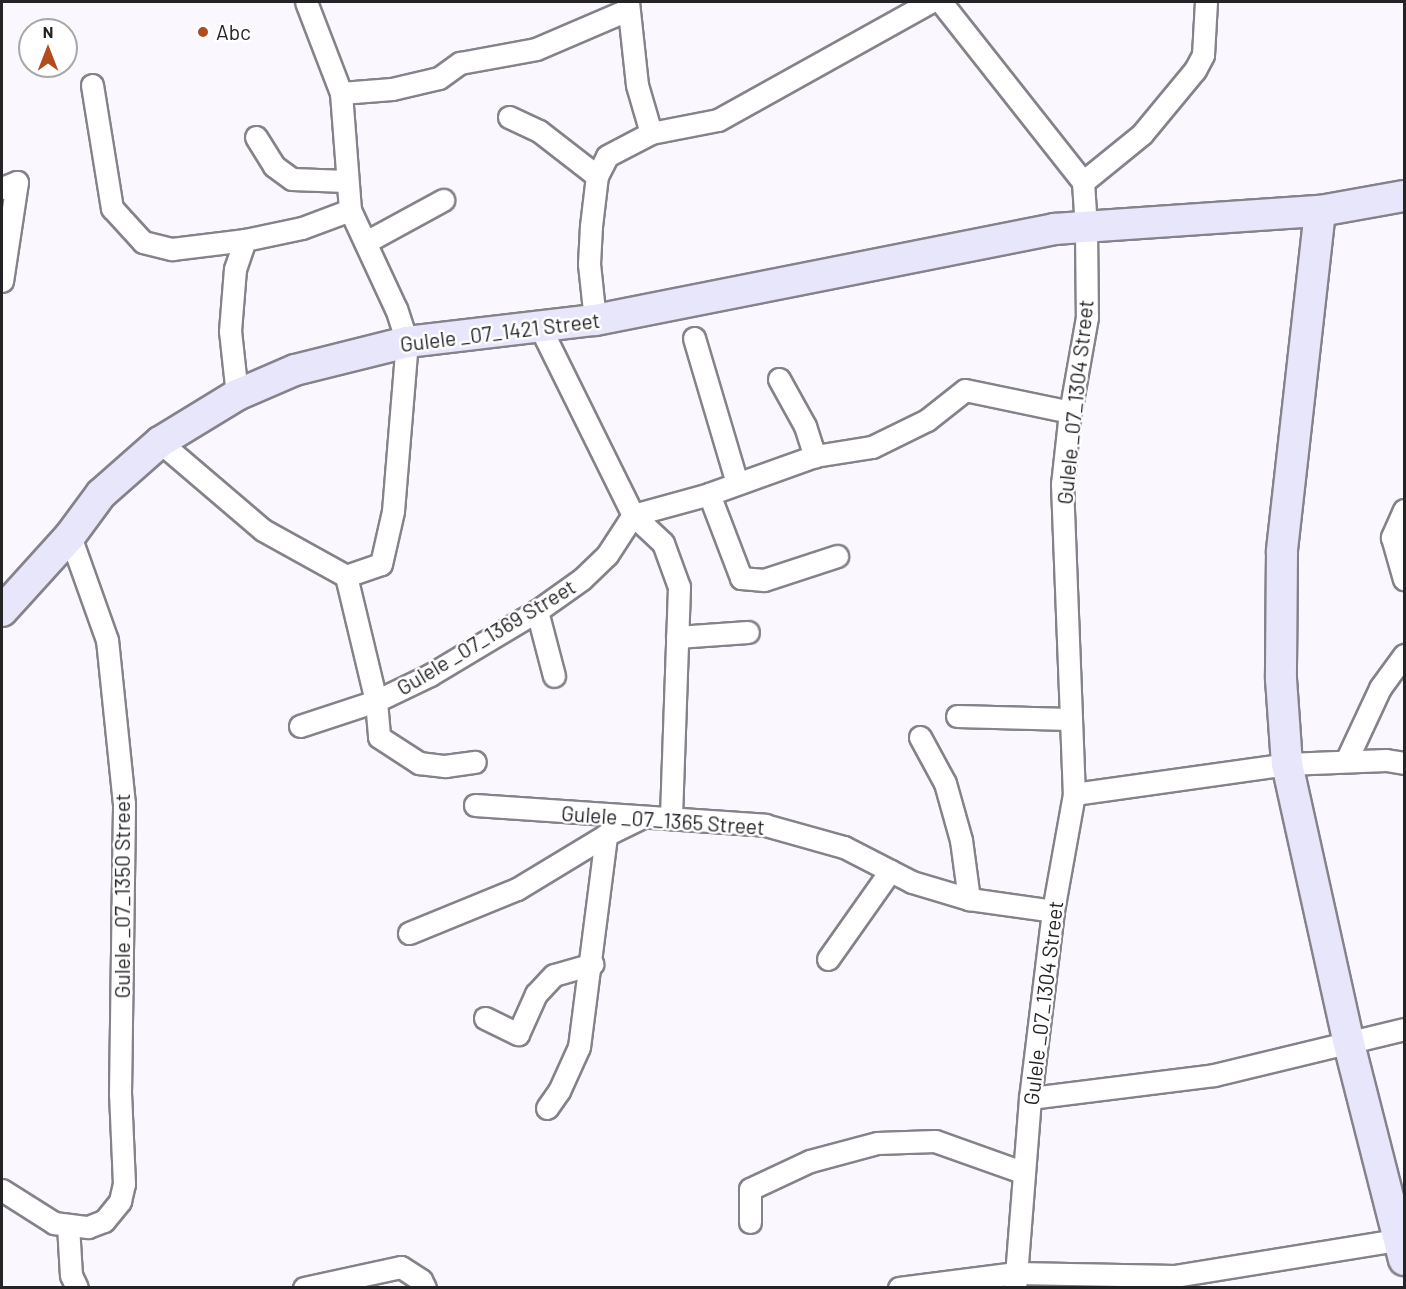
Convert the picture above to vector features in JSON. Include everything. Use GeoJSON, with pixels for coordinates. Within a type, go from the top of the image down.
{"type":"FeatureCollection","features":[{"type":"Feature","properties":{"kind":"main road","name":"Gulele _07_1421 Street"},"geometry":{"type":"LineString","coordinates":[[2,611],[70,536],[101,494],[160,442],[237,395],[295,370],[407,342],[541,329],[595,320],[1042,231],[1320,211],[1404,196]]}},
{"type":"Feature","properties":{"kind":"main road"},"geometry":{"type":"LineString","coordinates":[[1320,211],[1282,552],[1281,679],[1287,764],[1348,1040],[1403,1246]]}},
{"type":"Feature","properties":{"kind":"street"},"geometry":{"type":"LineString","coordinates":[[160,442],[263,530],[346,576],[370,571],[381,564],[393,511],[407,342],[366,242],[350,210],[341,93],[306,2]]}},
{"type":"Feature","properties":{"kind":"street"},"geometry":{"type":"LineString","coordinates":[[595,320],[589,264],[597,176],[607,156],[651,134],[718,120],[930,2]]}},
{"type":"Feature","properties":{"kind":"street"},"geometry":{"type":"LineString","coordinates":[[941,2],[1083,182],[1142,134],[1195,70],[1203,55],[1206,2]]}},
{"type":"Feature","properties":{"kind":"street"},"geometry":{"type":"LineString","coordinates":[[341,93],[392,89],[439,78],[460,63],[536,49],[627,5],[637,85],[651,134]]}},
{"type":"Feature","properties":{"kind":"street"},"geometry":{"type":"LineString","coordinates":[[92,85],[111,208],[143,242],[172,249],[244,240],[302,228],[350,210]]}},
{"type":"Feature","properties":{"kind":"street"},"geometry":{"type":"LineString","coordinates":[[509,117],[548,136],[597,176]]}},
{"type":"Feature","properties":{"kind":"street"},"geometry":{"type":"LineString","coordinates":[[256,137],[274,165],[292,179],[346,181]]}},
{"type":"Feature","properties":{"kind":"street","name":"Gulele _07_1304 Street"},"geometry":{"type":"LineString","coordinates":[[1016,1280],[1022,1172],[1030,1098],[1053,911],[1074,794],[1062,484],[1070,412],[1087,317],[1083,182]]}},
{"type":"Feature","properties":{"kind":"street"},"geometry":{"type":"LineString","coordinates":[[2,281],[9,185]]}},
{"type":"Feature","properties":{"kind":"street"},"geometry":{"type":"LineString","coordinates":[[366,242],[443,200]]}},
{"type":"Feature","properties":{"kind":"street"},"geometry":{"type":"LineString","coordinates":[[237,395],[230,331],[235,268],[244,240]]}},
{"type":"Feature","properties":{"kind":"street"},"geometry":{"type":"LineString","coordinates":[[541,329],[633,515],[663,543],[679,587],[671,817]]}},
{"type":"Feature","properties":{"kind":"street"},"geometry":{"type":"LineString","coordinates":[[694,338],[736,483]]}},
{"type":"Feature","properties":{"kind":"street"},"geometry":{"type":"LineString","coordinates":[[779,379],[805,426],[815,456]]}},
{"type":"Feature","properties":{"kind":"street"},"geometry":{"type":"LineString","coordinates":[[633,515],[709,494],[815,456],[872,447],[907,432],[965,390],[1070,412]]}},
{"type":"Feature","properties":{"kind":"street"},"geometry":{"type":"LineString","coordinates":[[709,494],[741,578],[764,580],[837,556]]}},
{"type":"Feature","properties":{"kind":"street"},"geometry":{"type":"LineString","coordinates":[[1404,510],[1392,537],[1404,579]]}},
{"type":"Feature","properties":{"kind":"street","name":"Gulele _07_1369 Street"},"geometry":{"type":"LineString","coordinates":[[300,726],[376,701],[430,675],[537,611],[582,579],[607,555],[633,515]]}},
{"type":"Feature","properties":{"kind":"street","name":"Gulele _07_1350 Street"},"geometry":{"type":"LineString","coordinates":[[68,1225],[88,1227],[104,1221],[120,1201],[124,1184],[120,1094],[125,908],[124,804],[107,640],[70,536]]}},
{"type":"Feature","properties":{"kind":"street"},"geometry":{"type":"LineString","coordinates":[[346,576],[376,701],[379,737],[419,764],[445,766],[475,762]]}},
{"type":"Feature","properties":{"kind":"street"},"geometry":{"type":"LineString","coordinates":[[537,611],[554,676]]}},
{"type":"Feature","properties":{"kind":"street"},"geometry":{"type":"LineString","coordinates":[[677,637],[748,632]]}},
{"type":"Feature","properties":{"kind":"street"},"geometry":{"type":"LineString","coordinates":[[1346,761],[1380,688],[1404,655]]}},
{"type":"Feature","properties":{"kind":"street"},"geometry":{"type":"LineString","coordinates":[[957,717],[1070,719]]}},
{"type":"Feature","properties":{"kind":"street"},"geometry":{"type":"LineString","coordinates":[[921,736],[945,783],[961,840],[969,899]]}},
{"type":"Feature","properties":{"kind":"street"},"geometry":{"type":"LineString","coordinates":[[1074,794],[1287,764],[1346,761],[1404,763]]}},
{"type":"Feature","properties":{"kind":"street","name":"Gulele _07_1365 Street"},"geometry":{"type":"LineString","coordinates":[[475,805],[639,819],[671,817],[765,825],[822,839],[890,871],[969,899],[1053,911]]}},
{"type":"Feature","properties":{"kind":"street"},"geometry":{"type":"LineString","coordinates":[[409,933],[517,889],[606,835],[639,819]]}},
{"type":"Feature","properties":{"kind":"street"},"geometry":{"type":"LineString","coordinates":[[547,1108],[559,1091],[579,1047],[592,964],[606,835]]}},
{"type":"Feature","properties":{"kind":"street"},"geometry":{"type":"LineString","coordinates":[[828,959],[890,871]]}},
{"type":"Feature","properties":{"kind":"street"},"geometry":{"type":"LineString","coordinates":[[485,1018],[518,1034],[536,994],[554,975],[592,964]]}},
{"type":"Feature","properties":{"kind":"street"},"geometry":{"type":"LineString","coordinates":[[1030,1098],[1214,1075],[1348,1040],[1404,1029]]}},
{"type":"Feature","properties":{"kind":"street"},"geometry":{"type":"LineString","coordinates":[[750,1222],[750,1189],[810,1161],[877,1143],[935,1141],[1022,1172]]}},
{"type":"Feature","properties":{"kind":"street"},"geometry":{"type":"LineString","coordinates":[[2,1190],[54,1222],[68,1225],[71,1275],[77,1287]]}},
{"type":"Feature","properties":{"kind":"street"},"geometry":{"type":"LineString","coordinates":[[899,1287],[1016,1280],[1176,1282],[1403,1246]]}},
{"type":"Feature","properties":{"kind":"street"},"geometry":{"type":"LineString","coordinates":[[304,1287],[352,1274],[401,1267],[421,1280],[425,1287]]}},
{"type":"Feature","properties":{"kind":"place","name":"Abc"},"geometry":{"type":"Point","coordinates":[203,32]}}]}
